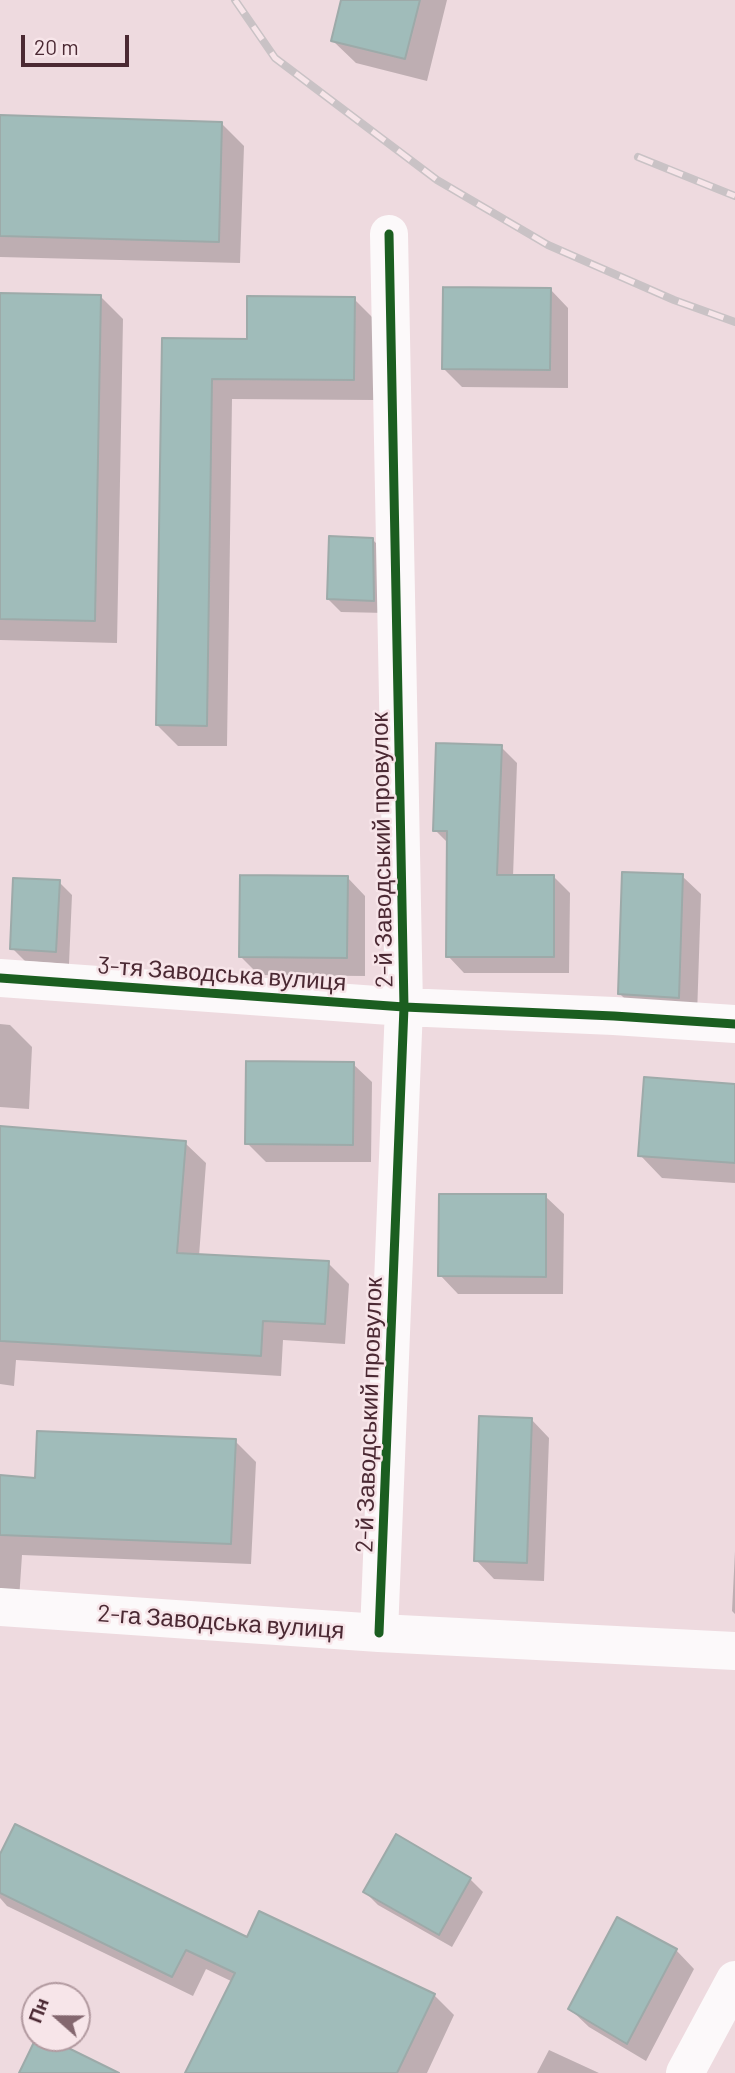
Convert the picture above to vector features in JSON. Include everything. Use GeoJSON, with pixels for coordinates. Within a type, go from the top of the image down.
{"type":"FeatureCollection","features":[{"type":"Feature","properties":{"kind":"street","name":"2-й Заводський провулок"},"geometry":{"type":"LineString","coordinates":[[379,1633],[404,1007],[389,234]]}},
{"type":"Feature","properties":{"kind":"street","name":"3-тя Заводська вулиця"},"geometry":{"type":"LineString","coordinates":[[0,978],[404,1007],[735,1024]]}},
{"type":"Feature","properties":{"kind":"street","name":"2-га Заводська вулиця"},"geometry":{"type":"LineString","coordinates":[[0,1607],[379,1633],[735,1651]]}},
{"type":"Feature","properties":{"kind":"street"},"geometry":{"type":"LineString","coordinates":[[685,2073],[735,1980]]}},
{"type":"Feature","properties":{"kind":"building"},"geometry":{"type":"Polygon","coordinates":[[[341,0],[420,0],[405,59],[331,41],[341,0]]]}},
{"type":"Feature","properties":{"kind":"building"},"geometry":{"type":"Polygon","coordinates":[[[0,115],[222,122],[219,242],[0,236],[0,115]]]}},
{"type":"Feature","properties":{"kind":"building"},"geometry":{"type":"Polygon","coordinates":[[[443,287],[551,288],[550,370],[442,369],[443,287]]]}},
{"type":"Feature","properties":{"kind":"building"},"geometry":{"type":"Polygon","coordinates":[[[0,293],[101,295],[95,621],[0,619],[0,293]]]}},
{"type":"Feature","properties":{"kind":"building"},"geometry":{"type":"Polygon","coordinates":[[[247,296],[355,297],[354,380],[212,379],[207,726],[156,725],[162,338],[247,339],[247,296]]]}},
{"type":"Feature","properties":{"kind":"building"},"geometry":{"type":"Polygon","coordinates":[[[329,536],[373,538],[374,601],[327,599],[329,536]]]}},
{"type":"Feature","properties":{"kind":"building"},"geometry":{"type":"Polygon","coordinates":[[[436,743],[502,745],[497,875],[554,875],[554,957],[446,957],[447,831],[433,831],[436,743]]]}},
{"type":"Feature","properties":{"kind":"building"},"geometry":{"type":"Polygon","coordinates":[[[622,872],[683,874],[679,998],[618,994],[622,872]]]}},
{"type":"Feature","properties":{"kind":"building"},"geometry":{"type":"Polygon","coordinates":[[[240,875],[348,876],[347,958],[239,957],[240,875]]]}},
{"type":"Feature","properties":{"kind":"building"},"geometry":{"type":"Polygon","coordinates":[[[13,878],[60,880],[56,952],[10,949],[13,878]]]}},
{"type":"Feature","properties":{"kind":"building"},"geometry":{"type":"Polygon","coordinates":[[[246,1061],[354,1062],[353,1145],[245,1144],[246,1061]]]}},
{"type":"Feature","properties":{"kind":"building"},"geometry":{"type":"Polygon","coordinates":[[[644,1077],[735,1084],[735,1163],[638,1156],[644,1077]]]}},
{"type":"Feature","properties":{"kind":"building"},"geometry":{"type":"Polygon","coordinates":[[[0,1126],[186,1141],[177,1253],[329,1261],[325,1324],[263,1321],[261,1356],[0,1341],[0,1126]]]}},
{"type":"Feature","properties":{"kind":"building"},"geometry":{"type":"Polygon","coordinates":[[[439,1194],[546,1194],[546,1277],[438,1276],[439,1194]]]}},
{"type":"Feature","properties":{"kind":"building"},"geometry":{"type":"Polygon","coordinates":[[[479,1416],[532,1418],[527,1563],[474,1561],[479,1416]]]}},
{"type":"Feature","properties":{"kind":"building"},"geometry":{"type":"Polygon","coordinates":[[[37,1431],[236,1439],[231,1544],[0,1535],[0,1475],[35,1478],[37,1431]]]}},
{"type":"Feature","properties":{"kind":"building"},"geometry":{"type":"Polygon","coordinates":[[[15,1824],[247,1937],[259,1911],[435,1994],[397,2073],[185,2073],[235,1973],[186,1950],[172,1977],[0,1893],[0,1854],[15,1824]]]}},
{"type":"Feature","properties":{"kind":"building"},"geometry":{"type":"Polygon","coordinates":[[[396,1834],[471,1878],[439,1935],[363,1892],[396,1834]]]}},
{"type":"Feature","properties":{"kind":"building"},"geometry":{"type":"Polygon","coordinates":[[[617,1917],[677,1949],[627,2044],[568,2009],[617,1917]]]}},
{"type":"Feature","properties":{"kind":"building"},"geometry":{"type":"Polygon","coordinates":[[[29,2052],[76,2052],[119,2073],[19,2073],[29,2052]]]}},
{"type":"Feature","properties":{"kind":"railway"},"geometry":{"type":"LineString","coordinates":[[235,0],[275,58],[437,180],[548,245],[674,300],[735,322]]}},
{"type":"Feature","properties":{"kind":"railway"},"geometry":{"type":"LineString","coordinates":[[638,157],[735,196]]}},
{"type":"Feature","properties":{"kind":"cycle path"},"geometry":{"type":"LineString","coordinates":[[379,1633],[404,1007],[389,234]]}},
{"type":"Feature","properties":{"kind":"cycle path"},"geometry":{"type":"LineString","coordinates":[[0,978],[404,1007],[735,1024]]}}]}
